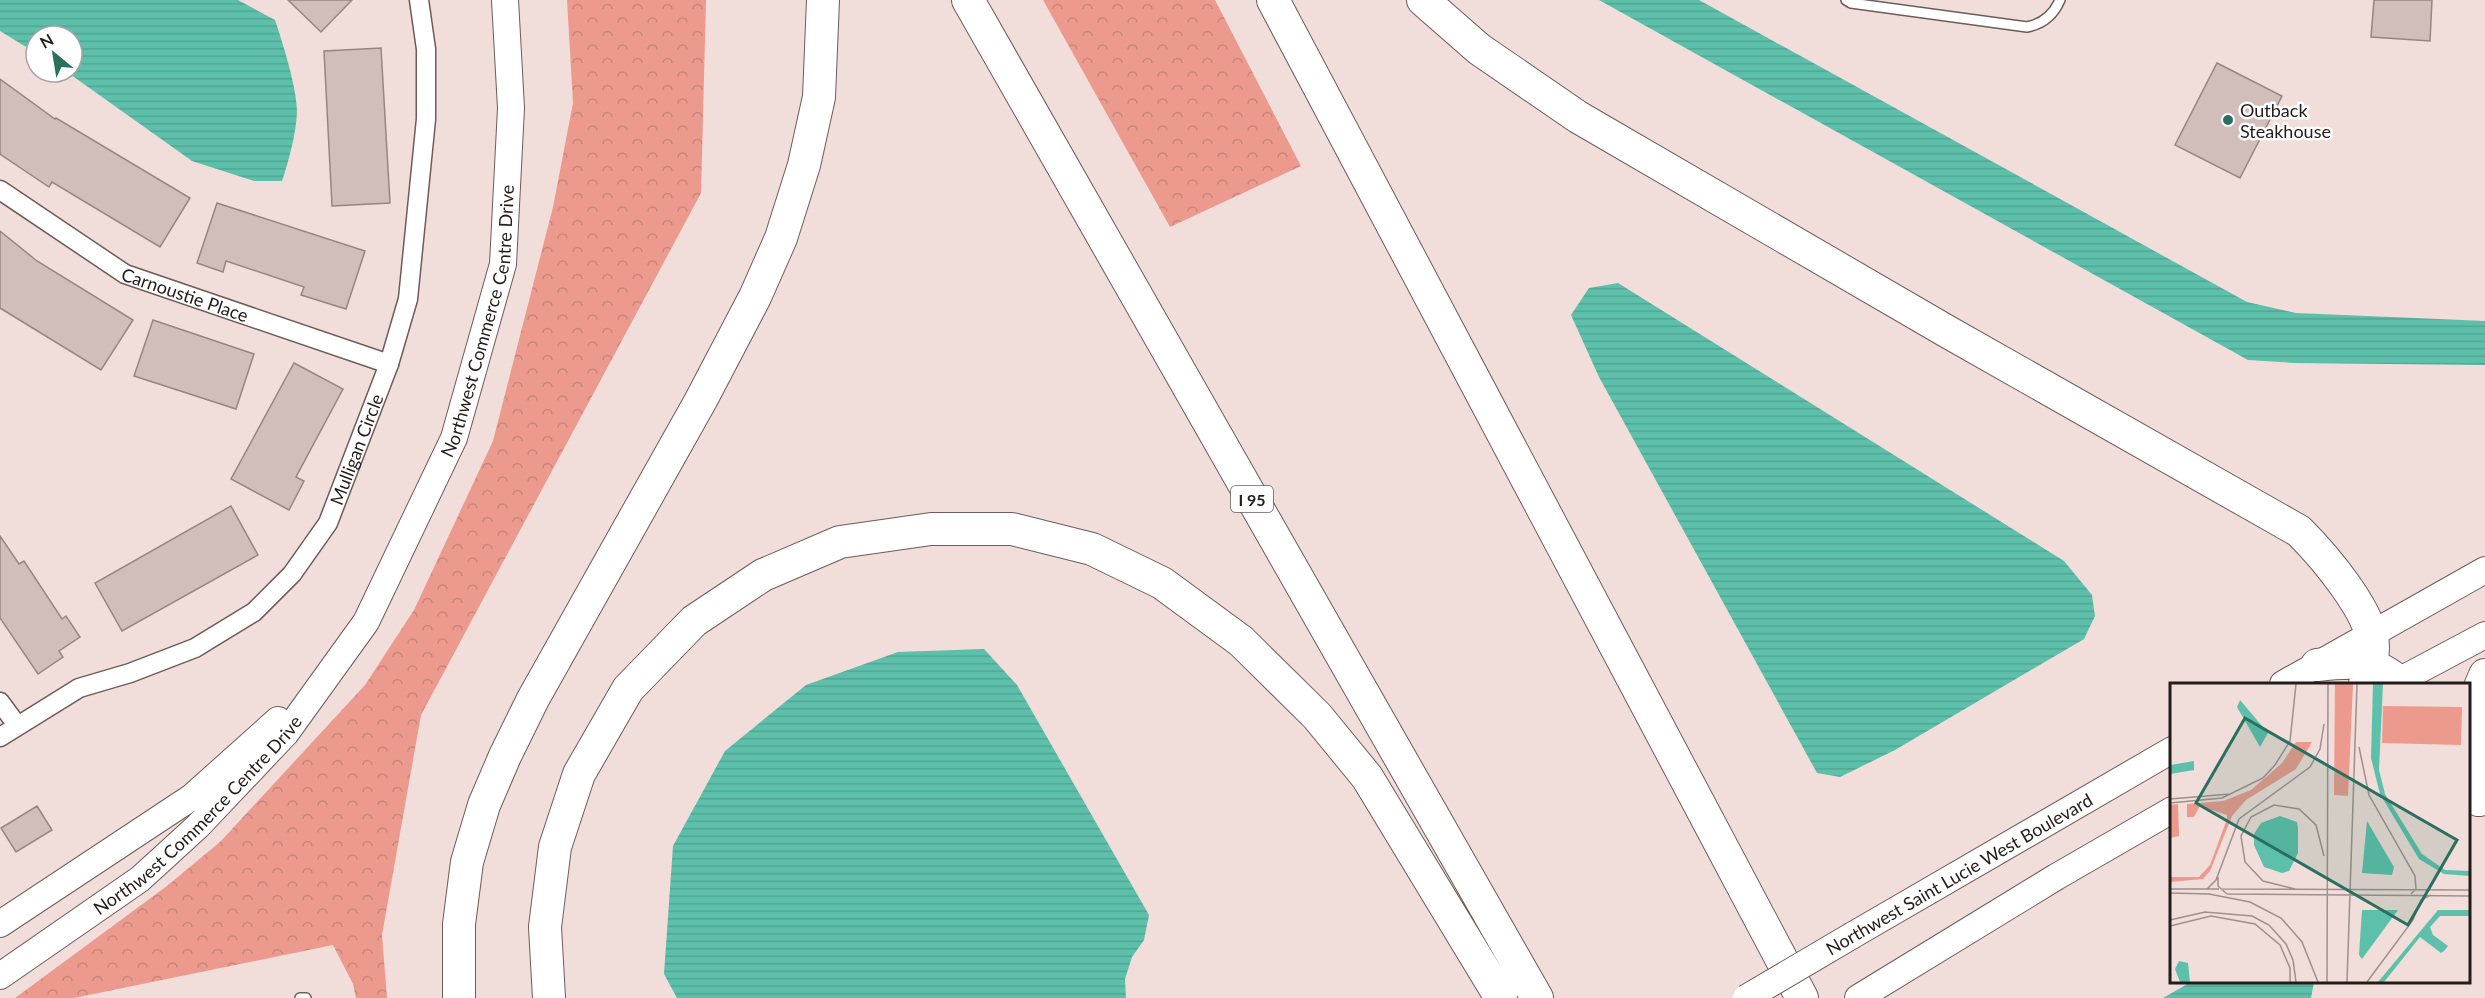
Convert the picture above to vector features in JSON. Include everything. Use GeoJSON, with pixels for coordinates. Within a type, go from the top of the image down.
{"type":"FeatureCollection","features":[{"type":"Feature","properties":{"kind":"highway"},"geometry":{"type":"LineString","coordinates":[[459,998],[459,924],[467,862],[484,805],[504,756],[533,699],[701,400],[755,297],[781,238],[804,165],[819,97],[823,0]]}},
{"type":"Feature","properties":{"kind":"highway","name":"I 95"},"geometry":{"type":"LineString","coordinates":[[968,0],[1537,998]]}},
{"type":"Feature","properties":{"kind":"highway"},"geometry":{"type":"LineString","coordinates":[[1273,0],[1802,998]]}},
{"type":"Feature","properties":{"kind":"highway"},"geometry":{"type":"LineString","coordinates":[[1423,0],[1479,49],[1578,117],[1948,332],[2300,531],[2342,579],[2372,633],[2373,648],[2386,680]]}},
{"type":"Feature","properties":{"kind":"highway"},"geometry":{"type":"LineString","coordinates":[[549,998],[545,927],[555,847],[579,774],[628,688],[694,621],[763,575],[840,543],[931,529],[1012,530],[1092,549],[1162,583],[1241,641],[1317,716],[1367,777],[1501,998]]}},
{"type":"Feature","properties":{"kind":"highway"},"geometry":{"type":"LineString","coordinates":[[2317,665],[2346,662],[2386,680]]}},
{"type":"Feature","properties":{"kind":"highway"},"geometry":{"type":"LineString","coordinates":[[2478,800],[2474,736],[2475,710],[2480,685],[2485,675]]}},
{"type":"Feature","properties":{"kind":"street","name":"Mulligan Circle"},"geometry":{"type":"LineString","coordinates":[[0,736],[79,688],[130,673],[195,648],[254,612],[292,574],[328,523],[389,364],[408,299],[426,119],[426,49],[419,0]]}},
{"type":"Feature","properties":{"kind":"street","name":"Northwest Commerce Centre Drive"},"geometry":{"type":"LineString","coordinates":[[0,976],[140,879],[198,826],[286,733],[366,622],[454,438],[503,264],[511,108],[505,0]]}},
{"type":"Feature","properties":{"kind":"street","name":"Carnoustie Place"},"geometry":{"type":"LineString","coordinates":[[0,190],[125,274],[389,364]]}},
{"type":"Feature","properties":{"kind":"street"},"geometry":{"type":"LineString","coordinates":[[2285,683],[2485,570]]}},
{"type":"Feature","properties":{"kind":"street","name":"Northwest Commerce Centre Drive"},"geometry":{"type":"LineString","coordinates":[[0,924],[192,797],[287,712],[366,622]]}},
{"type":"Feature","properties":{"kind":"street"},"geometry":{"type":"LineString","coordinates":[[2386,680],[2485,635]]}},
{"type":"Feature","properties":{"kind":"street"},"geometry":{"type":"LineString","coordinates":[[0,702],[17,725]]}},
{"type":"Feature","properties":{"kind":"street","name":"Northwest Saint Lucie West Boulevard"},"geometry":{"type":"LineString","coordinates":[[1746,998],[2170,751]]}},
{"type":"Feature","properties":{"kind":"street"},"geometry":{"type":"LineString","coordinates":[[1858,998],[2056,877],[2170,811]]}},
{"type":"Feature","properties":{"kind":"lane"},"geometry":{"type":"LineString","coordinates":[[1846,0],[1851,3],[2027,27],[2039,25],[2056,8],[2060,0]]}},
{"type":"Feature","properties":{"kind":"lane"},"geometry":{"type":"LineString","coordinates":[[300,998],[306,998]]}},
{"type":"Feature","properties":{"kind":"green space"},"geometry":{"type":"Polygon","coordinates":[[[567,0],[706,0],[701,193],[421,715],[382,935],[387,998],[356,998],[353,984],[333,945],[74,998],[15,998],[167,886],[221,841],[365,685],[414,610],[493,441],[553,207],[573,103],[567,0]]]}},
{"type":"Feature","properties":{"kind":"green space"},"geometry":{"type":"Polygon","coordinates":[[[1043,0],[1215,0],[1301,166],[1170,227],[1043,0]]]}},
{"type":"Feature","properties":{"kind":"shaded area"},"geometry":{"type":"Polygon","coordinates":[[[0,0],[238,0],[275,20],[292,79],[297,112],[292,147],[282,181],[254,181],[192,161],[84,84],[84,24],[24,24],[24,46],[0,31],[0,0]]]}},
{"type":"Feature","properties":{"kind":"shaded area"},"geometry":{"type":"Polygon","coordinates":[[[1599,0],[1699,0],[2247,302],[2296,313],[2485,321],[2485,365],[2294,363],[2248,360],[1599,0]]]}},
{"type":"Feature","properties":{"kind":"shaded area"},"geometry":{"type":"Polygon","coordinates":[[[1618,283],[2064,561],[2092,595],[2095,616],[2084,639],[1895,750],[1840,777],[1817,773],[1599,377],[1571,315],[1589,288],[1618,283]]]}},
{"type":"Feature","properties":{"kind":"shaded area"},"geometry":{"type":"Polygon","coordinates":[[[984,649],[1017,685],[1149,915],[1144,940],[1132,957],[1125,979],[1126,998],[677,998],[664,974],[673,846],[725,751],[806,685],[898,652],[984,649]]]}},
{"type":"Feature","properties":{"kind":"shaded area"},"geometry":{"type":"Polygon","coordinates":[[[2189,983],[2314,983],[2311,998],[2163,998],[2189,983]]]}},
{"type":"Feature","properties":{"kind":"building"},"geometry":{"type":"Polygon","coordinates":[[[288,0],[352,0],[321,32],[288,0]]]}},
{"type":"Feature","properties":{"kind":"building"},"geometry":{"type":"Polygon","coordinates":[[[2374,0],[2432,0],[2430,41],[2371,37],[2374,0]]]}},
{"type":"Feature","properties":{"kind":"building"},"geometry":{"type":"Polygon","coordinates":[[[381,48],[390,203],[332,206],[324,51],[381,48]]]}},
{"type":"Feature","properties":{"kind":"building","name":"Outback Steakhouse"},"geometry":{"type":"Polygon","coordinates":[[[2217,63],[2282,96],[2240,178],[2175,145],[2217,63]]]}},
{"type":"Feature","properties":{"kind":"building"},"geometry":{"type":"Polygon","coordinates":[[[0,79],[55,119],[190,198],[160,247],[52,182],[49,187],[0,154],[0,79]]]}},
{"type":"Feature","properties":{"kind":"building"},"geometry":{"type":"Polygon","coordinates":[[[217,203],[365,251],[346,309],[301,295],[304,287],[226,261],[223,272],[197,263],[217,203]]]}},
{"type":"Feature","properties":{"kind":"building"},"geometry":{"type":"Polygon","coordinates":[[[0,231],[37,261],[133,320],[101,370],[0,308],[0,231]]]}},
{"type":"Feature","properties":{"kind":"building"},"geometry":{"type":"Polygon","coordinates":[[[153,320],[254,354],[236,409],[134,376],[153,320]]]}},
{"type":"Feature","properties":{"kind":"building"},"geometry":{"type":"Polygon","coordinates":[[[294,363],[343,389],[296,477],[304,481],[289,510],[231,479],[294,363]]]}},
{"type":"Feature","properties":{"kind":"building"},"geometry":{"type":"Polygon","coordinates":[[[231,506],[258,555],[122,631],[95,583],[231,506]]]}},
{"type":"Feature","properties":{"kind":"building"},"geometry":{"type":"Polygon","coordinates":[[[0,536],[19,564],[24,561],[62,619],[66,616],[80,637],[59,651],[63,657],[38,674],[0,618],[0,536]]]}},
{"type":"Feature","properties":{"kind":"building"},"geometry":{"type":"Polygon","coordinates":[[[37,806],[52,830],[16,852],[1,828],[37,806]]]}},
{"type":"Feature","properties":{"kind":"place","name":"Outback Steakhouse"},"geometry":{"type":"Point","coordinates":[2228,120]}}]}
